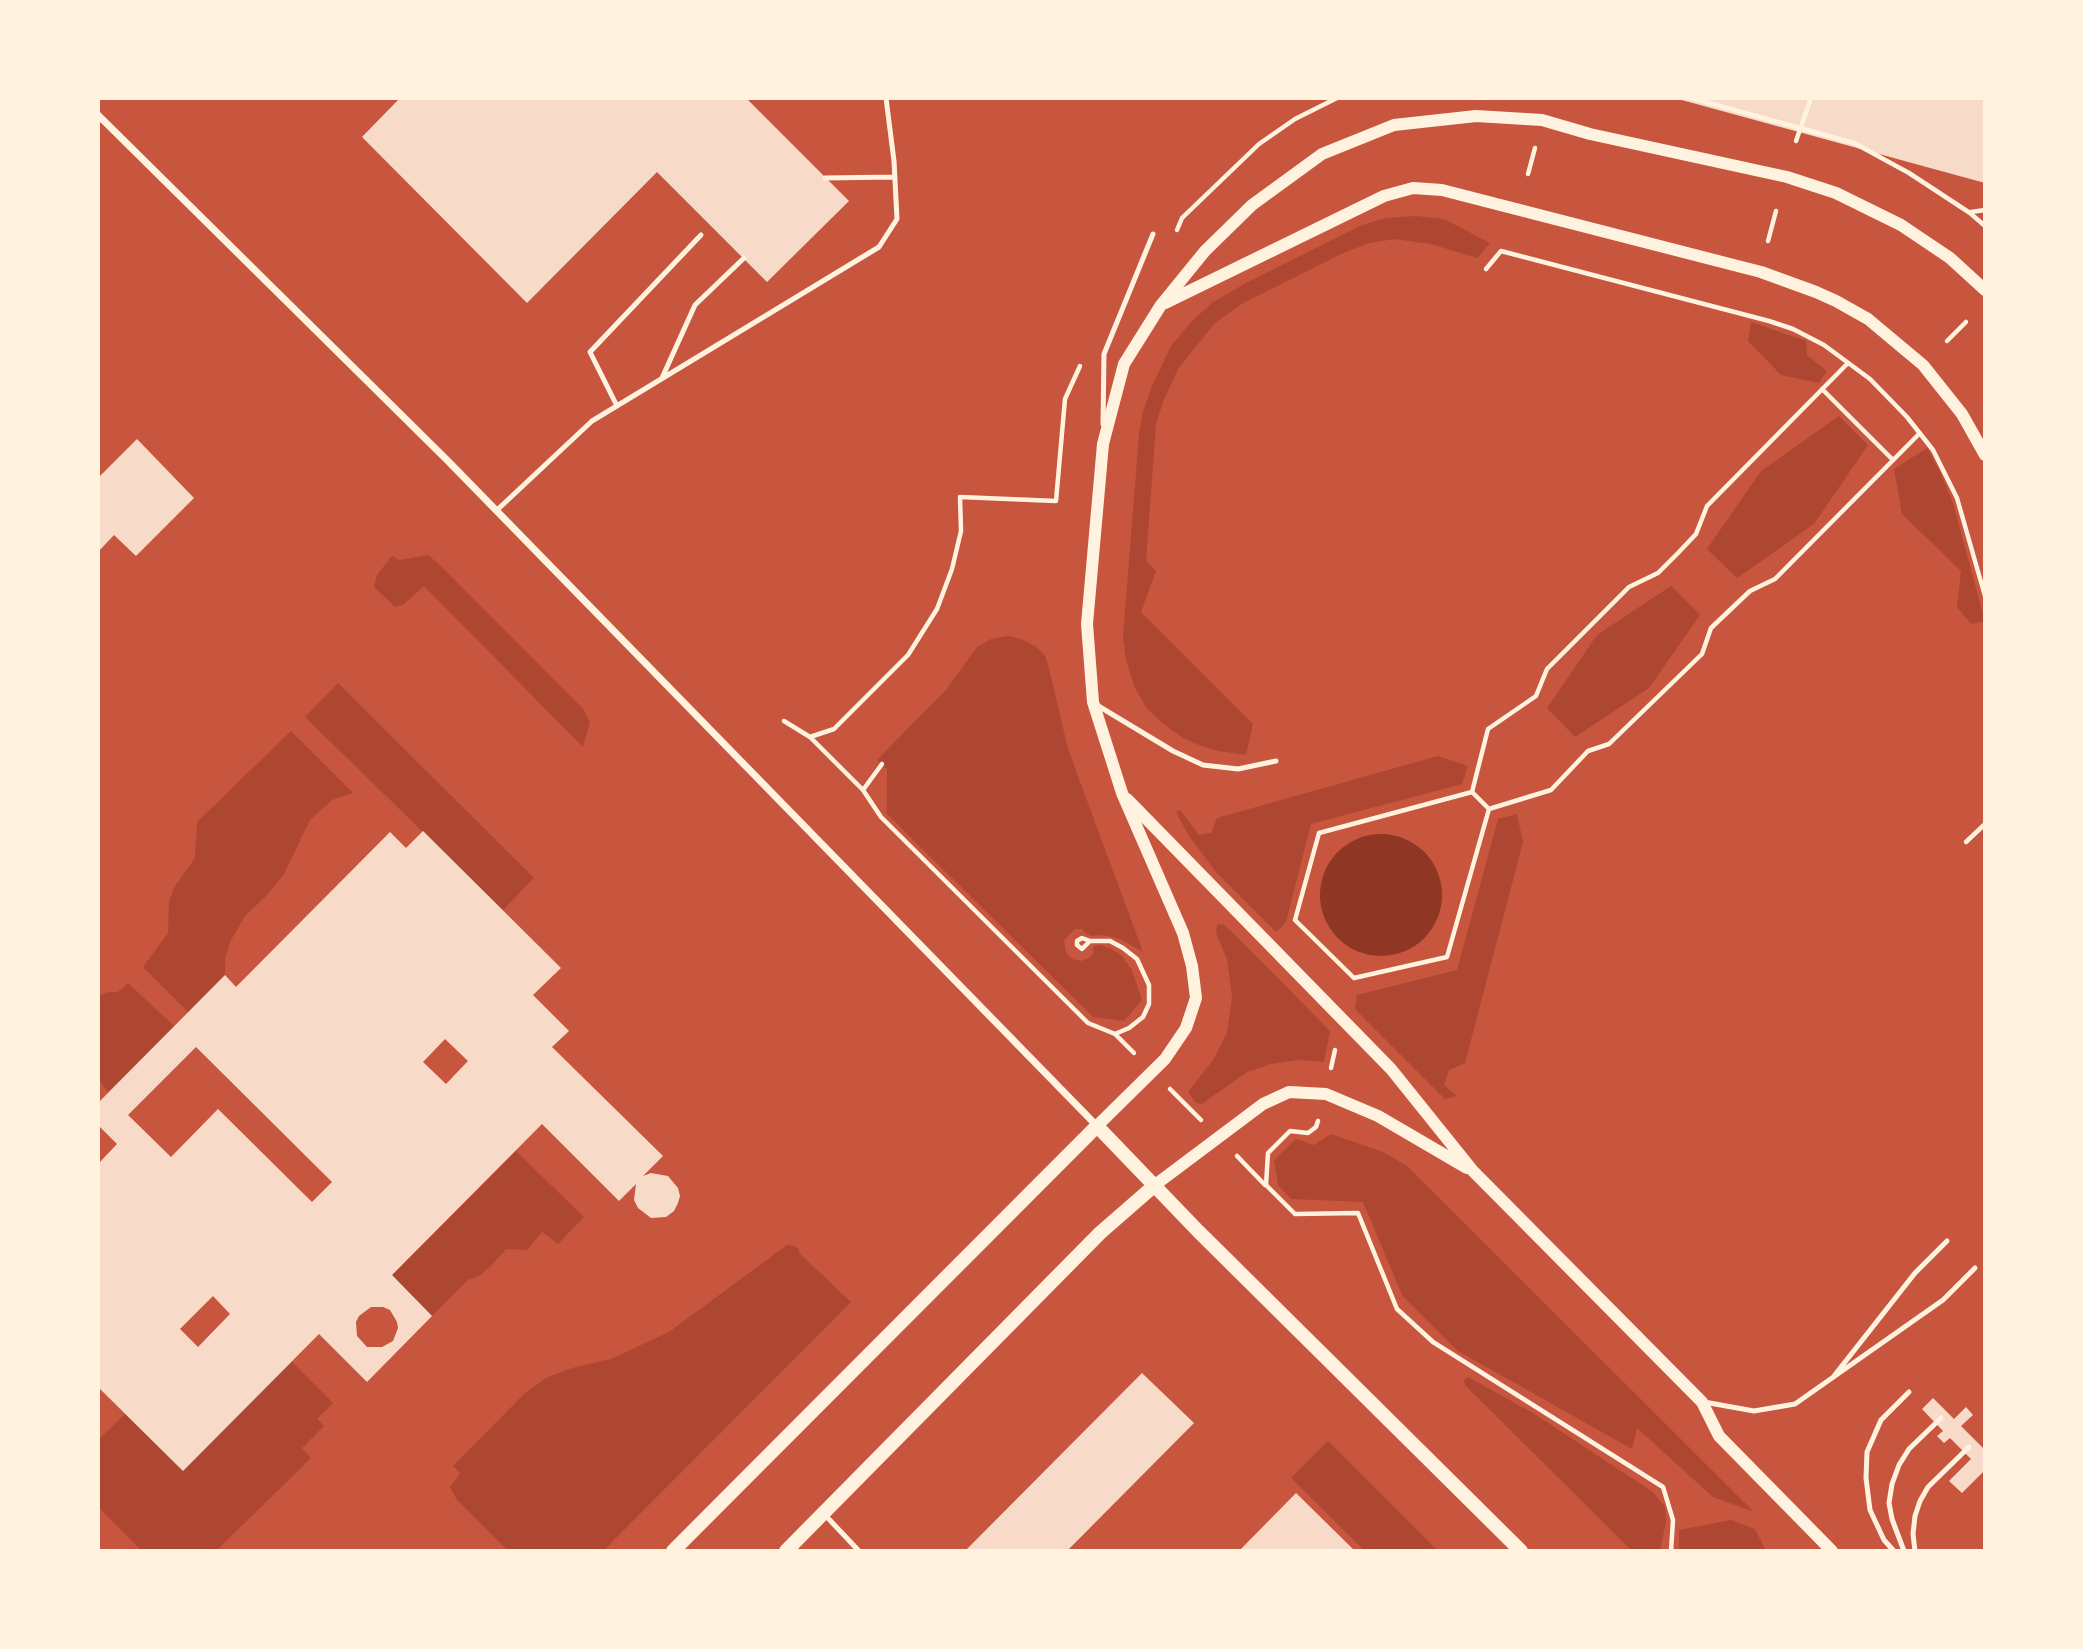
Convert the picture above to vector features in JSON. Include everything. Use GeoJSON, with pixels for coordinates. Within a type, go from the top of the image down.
{"type":"FeatureCollection","features":[{"type":"Feature","properties":{"kind":"main road"},"geometry":{"type":"LineString","coordinates":[[673,1551],[1097,1126],[1198,1231],[1521,1551]]}},
{"type":"Feature","properties":{"kind":"main road"},"geometry":{"type":"LineString","coordinates":[[786,1551],[1100,1233],[1155,1185]]}},
{"type":"Feature","properties":{"kind":"street"},"geometry":{"type":"LineString","coordinates":[[98,116],[496,511],[1097,1126],[1165,1059],[1186,1028],[1196,998],[1192,967],[1183,933],[1122,793],[1093,702],[1087,624],[1103,444],[1124,364],[1161,305],[1205,251],[1251,205],[1322,154],[1394,125],[1476,116],[1542,120],[1590,134],[1787,177],[1836,193],[1901,225],[1950,258],[1985,290]]}},
{"type":"Feature","properties":{"kind":"street"},"geometry":{"type":"LineString","coordinates":[[1161,305],[1384,196],[1412,188],[1442,190],[1761,272],[1836,301],[1875,325],[1923,365],[1962,414],[1985,455]]}},
{"type":"Feature","properties":{"kind":"street"},"geometry":{"type":"LineString","coordinates":[[1122,793],[1391,1069],[1473,1171],[1702,1402],[1719,1436],[1832,1551]]}},
{"type":"Feature","properties":{"kind":"street"},"geometry":{"type":"LineString","coordinates":[[1155,1185],[1263,1104],[1289,1092],[1326,1094],[1378,1116],[1473,1171]]}},
{"type":"Feature","properties":{"kind":"lane"},"geometry":{"type":"LineString","coordinates":[[496,511],[592,421],[879,247],[897,219],[886,98]]}},
{"type":"Feature","properties":{"kind":"lane"},"geometry":{"type":"LineString","coordinates":[[825,178],[895,177]]}},
{"type":"Feature","properties":{"kind":"lane"},"geometry":{"type":"LineString","coordinates":[[1103,444],[1104,354],[1153,234]]}},
{"type":"Feature","properties":{"kind":"lane"},"geometry":{"type":"LineString","coordinates":[[617,406],[590,352],[701,235]]}},
{"type":"Feature","properties":{"kind":"lane"},"geometry":{"type":"LineString","coordinates":[[662,378],[695,305],[744,258]]}},
{"type":"Feature","properties":{"kind":"lane"},"geometry":{"type":"LineString","coordinates":[[1093,702],[1173,751],[1203,765],[1238,769],[1276,761]]}},
{"type":"Feature","properties":{"kind":"lane"},"geometry":{"type":"LineString","coordinates":[[1829,1381],[1915,1273],[1947,1241]]}},
{"type":"Feature","properties":{"kind":"lane"},"geometry":{"type":"LineString","coordinates":[[1702,1402],[1754,1411],[1795,1405],[1942,1300],[1975,1268]]}},
{"type":"Feature","properties":{"kind":"lane"},"geometry":{"type":"LineString","coordinates":[[1894,1551],[1884,1540],[1870,1510],[1866,1478],[1867,1452],[1881,1420],[1909,1392]]}},
{"type":"Feature","properties":{"kind":"lane"},"geometry":{"type":"LineString","coordinates":[[1904,1551],[1889,1503],[1892,1484],[1909,1449],[1941,1418]]}},
{"type":"Feature","properties":{"kind":"lane"},"geometry":{"type":"LineString","coordinates":[[1915,1551],[1913,1534],[1920,1501],[1928,1487],[1969,1447]]}},
{"type":"Feature","properties":{"kind":"lane"},"geometry":{"type":"LineString","coordinates":[[823,1514],[859,1551]]}},
{"type":"Feature","properties":{"kind":"path"},"geometry":{"type":"LineString","coordinates":[[1168,231],[1174,235],[1182,218],[1259,144],[1295,119],[1337,98]]}},
{"type":"Feature","properties":{"kind":"path"},"geometry":{"type":"LineString","coordinates":[[1691,98],[1854,143],[1909,173],[1985,226]]}},
{"type":"Feature","properties":{"kind":"path"},"geometry":{"type":"LineString","coordinates":[[1796,141],[1811,98]]}},
{"type":"Feature","properties":{"kind":"path"},"geometry":{"type":"LineString","coordinates":[[1528,174],[1535,148]]}},
{"type":"Feature","properties":{"kind":"path"},"geometry":{"type":"LineString","coordinates":[[1970,213],[1985,210]]}},
{"type":"Feature","properties":{"kind":"path"},"geometry":{"type":"LineString","coordinates":[[1768,241],[1776,211]]}},
{"type":"Feature","properties":{"kind":"path"},"geometry":{"type":"LineString","coordinates":[[1486,269],[1501,251],[1769,321],[1793,329],[1824,345],[1889,397],[1933,450],[1957,498],[1985,596]]}},
{"type":"Feature","properties":{"kind":"path"},"geometry":{"type":"LineString","coordinates":[[1947,341],[1966,322]]}},
{"type":"Feature","properties":{"kind":"path"},"geometry":{"type":"LineString","coordinates":[[1472,792],[1488,729],[1536,696],[1547,669],[1629,587],[1658,573],[1678,553],[1696,534],[1707,506],[1848,363]]}},
{"type":"Feature","properties":{"kind":"path"},"geometry":{"type":"LineString","coordinates":[[1822,389],[1893,460]]}},
{"type":"Feature","properties":{"kind":"path"},"geometry":{"type":"LineString","coordinates":[[1489,809],[1551,790],[1588,751],[1609,744],[1702,654],[1711,628],[1750,591],[1775,579],[1920,433]]}},
{"type":"Feature","properties":{"kind":"path"},"geometry":{"type":"LineString","coordinates":[[810,737],[834,729],[908,655],[937,609],[952,569],[961,531],[960,497],[1019,500]]}},
{"type":"Feature","properties":{"kind":"path"},"geometry":{"type":"LineString","coordinates":[[784,721],[810,737],[863,790],[881,817],[1088,1023],[1115,1034],[1295,1214],[1358,1213],[1398,1309],[1433,1342],[1663,1487],[1673,1520],[1671,1551]]}},
{"type":"Feature","properties":{"kind":"path"},"geometry":{"type":"LineString","coordinates":[[863,790],[881,764]]}},
{"type":"Feature","properties":{"kind":"path"},"geometry":{"type":"LineString","coordinates":[[1472,792],[1489,809]]}},
{"type":"Feature","properties":{"kind":"path"},"geometry":{"type":"LineString","coordinates":[[1354,978],[1296,920],[1319,833],[1472,792]]}},
{"type":"Feature","properties":{"kind":"path"},"geometry":{"type":"LineString","coordinates":[[1354,978],[1447,957],[1489,809]]}},
{"type":"Feature","properties":{"kind":"path"},"geometry":{"type":"LineString","coordinates":[[1966,842],[1985,824]]}},
{"type":"Feature","properties":{"kind":"path"},"geometry":{"type":"LineString","coordinates":[[1090,941],[1110,941],[1124,948],[1137,959],[1149,985],[1149,1004],[1143,1017],[1129,1028],[1115,1034]]}},
{"type":"Feature","properties":{"kind":"path"},"geometry":{"type":"LineString","coordinates":[[1266,1185],[1268,1153],[1290,1131],[1308,1133],[1316,1128],[1354,978]]}},
{"type":"Feature","properties":{"kind":"shaded area"},"geometry":{"type":"Polygon","coordinates":[[[1416,216],[1444,219],[1490,243],[1477,258],[1431,244],[1395,239],[1369,243],[1341,254],[1243,303],[1214,324],[1178,369],[1163,402],[1156,424],[1146,561],[1156,571],[1141,612],[1253,724],[1246,755],[1199,745],[1183,738],[1162,723],[1146,707],[1135,688],[1126,660],[1123,637],[1139,434],[1143,411],[1153,384],[1171,346],[1213,302],[1360,226],[1385,218],[1416,216]]]}},
{"type":"Feature","properties":{"kind":"shaded area"},"geometry":{"type":"Polygon","coordinates":[[[1751,322],[1806,341],[1807,355],[1827,371],[1819,383],[1781,375],[1748,341],[1751,322]]]}},
{"type":"Feature","properties":{"kind":"shaded area"},"geometry":{"type":"Polygon","coordinates":[[[1839,416],[1868,445],[1814,524],[1737,578],[1707,549],[1761,471],[1839,416]]]}},
{"type":"Feature","properties":{"kind":"shaded area"},"geometry":{"type":"Polygon","coordinates":[[[1927,448],[1953,503],[1985,621],[1971,624],[1957,607],[1961,571],[1902,514],[1894,469],[1927,448]]]}},
{"type":"Feature","properties":{"kind":"shaded area"},"geometry":{"type":"Polygon","coordinates":[[[428,555],[584,710],[590,722],[583,747],[424,586],[403,605],[395,607],[374,587],[377,575],[392,556],[399,560],[428,555]]]}},
{"type":"Feature","properties":{"kind":"shaded area"},"geometry":{"type":"Polygon","coordinates":[[[1671,586],[1700,615],[1649,688],[1575,737],[1547,708],[1597,635],[1671,586]]]}},
{"type":"Feature","properties":{"kind":"shaded area"},"geometry":{"type":"Polygon","coordinates":[[[1008,636],[1035,646],[1044,654],[1068,749],[1143,952],[1120,939],[1103,935],[1091,936],[1083,929],[1075,929],[1064,940],[1066,953],[1072,959],[1081,961],[1089,958],[1093,954],[1094,946],[1100,945],[1122,956],[1132,970],[1142,1000],[1124,1021],[1093,1017],[887,814],[887,769],[877,760],[946,690],[977,647],[991,639],[1008,636]]]}},
{"type":"Feature","properties":{"kind":"shaded area"},"geometry":{"type":"Polygon","coordinates":[[[338,683],[534,878],[503,910],[305,717],[338,683]]]}},
{"type":"Feature","properties":{"kind":"shaded area"},"geometry":{"type":"Polygon","coordinates":[[[291,731],[353,793],[332,800],[310,820],[284,874],[245,916],[231,940],[225,959],[225,975],[188,1012],[143,967],[168,933],[169,901],[175,886],[195,858],[197,822],[291,731]]]}},
{"type":"Feature","properties":{"kind":"shaded area"},"geometry":{"type":"Polygon","coordinates":[[[1438,756],[1468,766],[1462,784],[1311,824],[1286,922],[1276,932],[1216,872],[1189,836],[1176,812],[1180,810],[1199,835],[1211,833],[1217,818],[1438,756]]]}},
{"type":"Feature","properties":{"kind":"shaded area"},"geometry":{"type":"Polygon","coordinates":[[[1517,814],[1523,842],[1465,1063],[1449,1070],[1444,1085],[1457,1096],[1445,1099],[1355,1009],[1357,995],[1457,970],[1498,819],[1517,814]]]}},
{"type":"Feature","properties":{"kind":"shaded area"},"geometry":{"type":"Polygon","coordinates":[[[1381,834],[1404,838],[1424,852],[1438,872],[1442,895],[1438,918],[1424,938],[1404,952],[1381,956],[1358,952],[1338,938],[1324,918],[1320,895],[1324,872],[1338,852],[1358,838],[1381,834]]]}},
{"type":"Feature","properties":{"kind":"shaded area"},"geometry":{"type":"Polygon","coordinates":[[[1218,924],[1224,925],[1236,936],[1330,1031],[1324,1062],[1298,1060],[1271,1064],[1247,1072],[1202,1104],[1196,1103],[1188,1092],[1213,1060],[1227,1033],[1232,997],[1227,959],[1217,936],[1218,924]]]}},
{"type":"Feature","properties":{"kind":"shaded area"},"geometry":{"type":"Polygon","coordinates":[[[128,983],[174,1026],[108,1092],[98,1078],[98,996],[118,992],[128,983]]]}},
{"type":"Feature","properties":{"kind":"shaded area"},"geometry":{"type":"Polygon","coordinates":[[[1331,1134],[1383,1152],[1407,1166],[1754,1512],[1713,1497],[1637,1428],[1632,1449],[1458,1351],[1402,1295],[1363,1202],[1291,1199],[1278,1185],[1274,1160],[1296,1139],[1314,1145],[1331,1134]]]}},
{"type":"Feature","properties":{"kind":"shaded area"},"geometry":{"type":"Polygon","coordinates":[[[516,1151],[584,1217],[558,1244],[542,1232],[527,1250],[506,1249],[490,1267],[479,1276],[468,1280],[432,1316],[392,1275],[516,1151]]]}},
{"type":"Feature","properties":{"kind":"shaded area"},"geometry":{"type":"Polygon","coordinates":[[[787,1245],[799,1249],[799,1253],[851,1302],[603,1551],[508,1551],[457,1500],[450,1487],[460,1473],[453,1466],[524,1394],[546,1378],[572,1368],[611,1359],[669,1332],[787,1245]]]}},
{"type":"Feature","properties":{"kind":"shaded area"},"geometry":{"type":"Polygon","coordinates":[[[292,1362],[333,1403],[317,1419],[324,1426],[302,1448],[311,1458],[216,1551],[142,1551],[98,1507],[98,1440],[125,1414],[183,1471],[292,1362]]]}},
{"type":"Feature","properties":{"kind":"shaded area"},"geometry":{"type":"Polygon","coordinates":[[[1468,1377],[1533,1413],[1653,1492],[1665,1507],[1666,1522],[1660,1551],[1632,1551],[1465,1385],[1464,1380],[1468,1377]]]}},
{"type":"Feature","properties":{"kind":"shaded area"},"geometry":{"type":"Polygon","coordinates":[[[1328,1441],[1438,1551],[1365,1551],[1291,1478],[1328,1441]]]}},
{"type":"Feature","properties":{"kind":"shaded area"},"geometry":{"type":"Polygon","coordinates":[[[1731,1520],[1755,1529],[1766,1551],[1679,1551],[1679,1530],[1731,1520]]]}},
{"type":"Feature","properties":{"kind":"building"},"geometry":{"type":"Polygon","coordinates":[[[400,98],[746,98],[849,201],[767,282],[657,172],[527,303],[362,137],[400,98]]]}},
{"type":"Feature","properties":{"kind":"building"},"geometry":{"type":"Polygon","coordinates":[[[1678,98],[1985,98],[1985,183],[1678,99],[1678,98]]]}},
{"type":"Feature","properties":{"kind":"building"},"geometry":{"type":"Polygon","coordinates":[[[137,439],[194,498],[136,556],[114,535],[98,552],[98,478],[137,439]]]}},
{"type":"Feature","properties":{"kind":"building"},"geometry":{"type":"Polygon","coordinates":[[[423,831],[561,968],[533,995],[569,1031],[552,1047],[663,1156],[643,1176],[651,1173],[668,1176],[678,1188],[678,1203],[674,1211],[666,1217],[651,1218],[638,1208],[634,1200],[636,1184],[619,1201],[542,1124],[392,1275],[432,1316],[367,1382],[319,1334],[183,1471],[98,1387],[98,1164],[117,1144],[98,1125],[98,1103],[225,975],[236,987],[390,832],[406,848],[423,831]],[[445,1039],[423,1062],[446,1084],[468,1061],[445,1039]],[[196,1047],[128,1115],[171,1157],[218,1109],[312,1202],[332,1182],[196,1047]],[[213,1296],[180,1329],[198,1347],[230,1314],[213,1296]],[[371,1307],[359,1316],[356,1322],[357,1336],[367,1347],[382,1347],[393,1341],[398,1328],[390,1310],[371,1307]]]}},
{"type":"Feature","properties":{"kind":"building"},"geometry":{"type":"Polygon","coordinates":[[[1142,1373],[1194,1423],[1067,1551],[965,1551],[1142,1373]]]}},
{"type":"Feature","properties":{"kind":"building"},"geometry":{"type":"Polygon","coordinates":[[[1933,1398],[1954,1419],[1966,1407],[1973,1415],[1961,1426],[1983,1448],[1985,1445],[1985,1470],[1962,1493],[1949,1481],[1971,1459],[1950,1438],[1944,1443],[1937,1436],[1943,1431],[1922,1409],[1933,1398]]]}},
{"type":"Feature","properties":{"kind":"building"},"geometry":{"type":"Polygon","coordinates":[[[1296,1493],[1355,1551],[1239,1551],[1296,1493]]]}}]}
